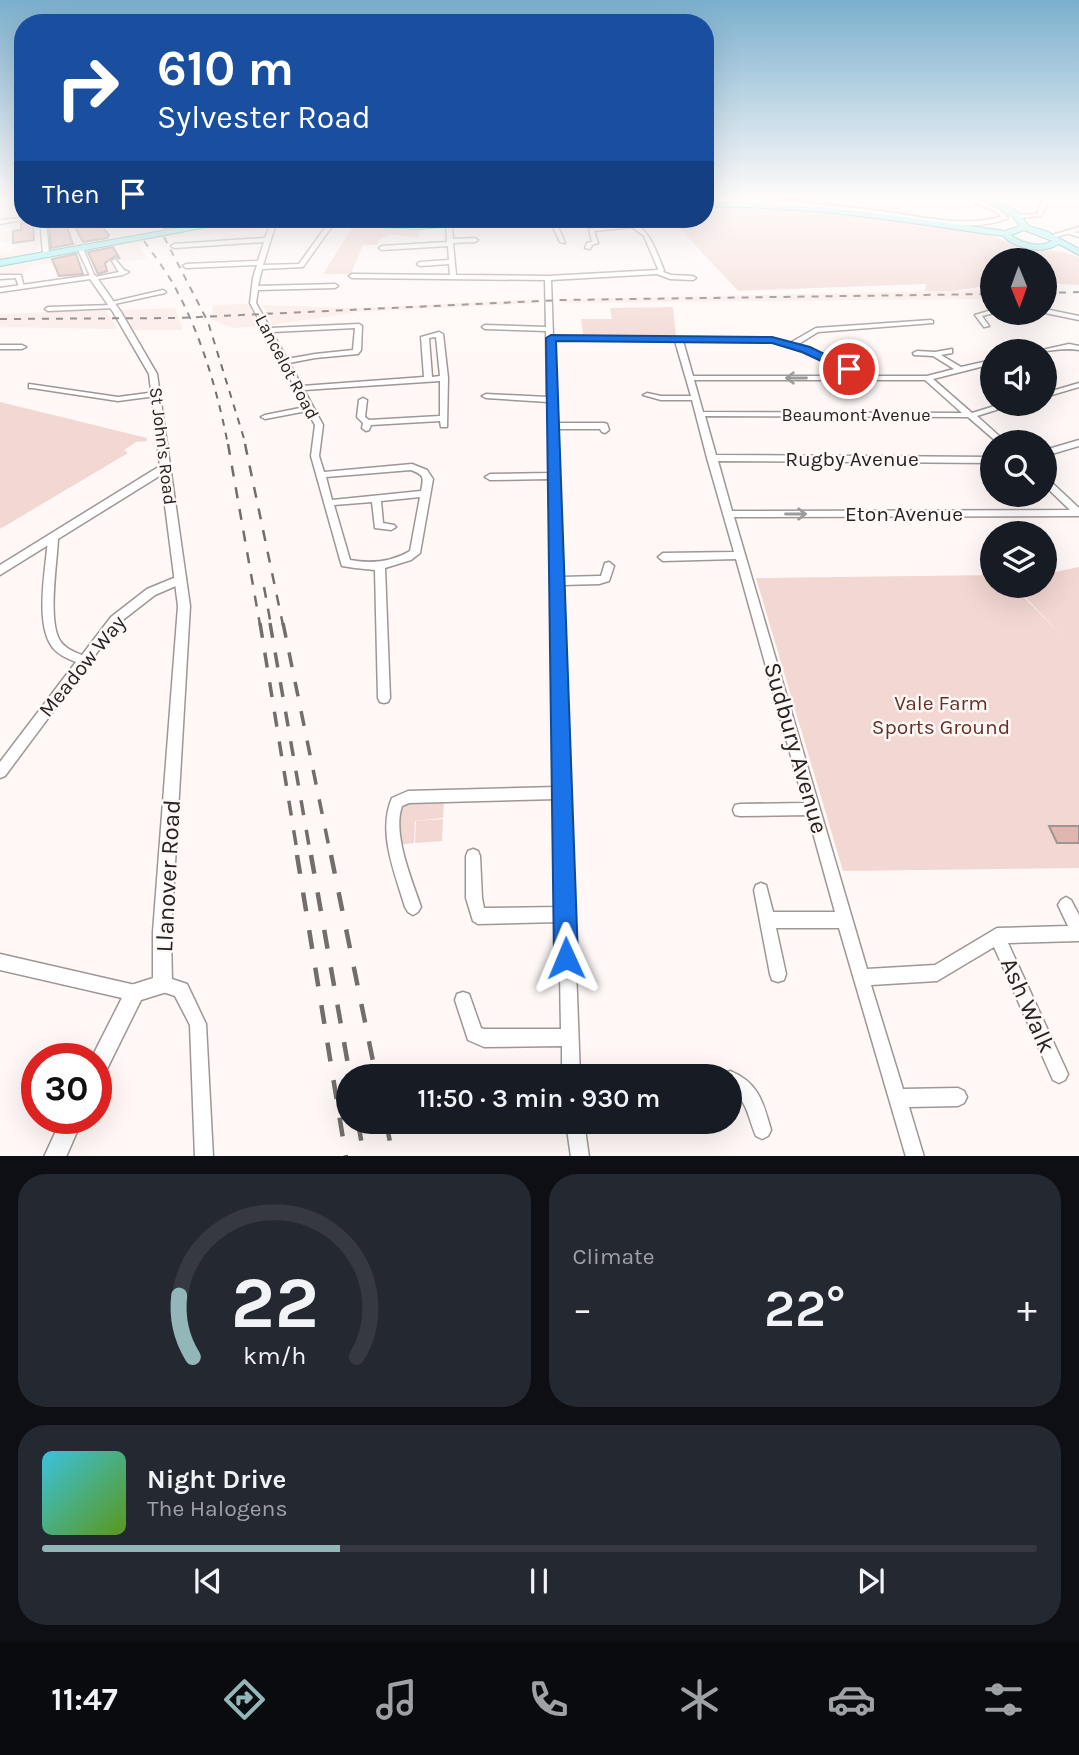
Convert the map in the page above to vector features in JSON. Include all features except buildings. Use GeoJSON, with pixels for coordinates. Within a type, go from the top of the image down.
{"type":"FeatureCollection","features":[{"type":"Feature","properties":{"kind":"main road"},"geometry":{"type":"LineString","coordinates":[[0,263],[52,253]]}},
{"type":"Feature","properties":{"kind":"street","name":"St John's Road"},"geometry":{"type":"LineString","coordinates":[[82,253],[93,278],[153,374],[181,579]]}},
{"type":"Feature","properties":{"kind":"street","name":"Lancelot Road"},"geometry":{"type":"LineString","coordinates":[[263,253],[253,303],[319,425],[315,456],[346,563],[380,566]]}},
{"type":"Feature","properties":{"kind":"street"},"geometry":{"type":"LineString","coordinates":[[186,267],[301,266],[311,253]]}},
{"type":"Feature","properties":{"kind":"street"},"geometry":{"type":"LineString","coordinates":[[451,253],[453,276]]}},
{"type":"Feature","properties":{"kind":"street"},"geometry":{"type":"LineString","coordinates":[[654,253],[661,270],[658,272]]}},
{"type":"Feature","properties":{"kind":"street"},"geometry":{"type":"LineString","coordinates":[[0,290],[125,273],[116,261]]}},
{"type":"Feature","properties":{"kind":"street"},"geometry":{"type":"LineString","coordinates":[[420,263],[451,262]]}},
{"type":"Feature","properties":{"kind":"street"},"geometry":{"type":"LineString","coordinates":[[352,276],[548,278],[658,272],[670,277],[693,278]]}},
{"type":"Feature","properties":{"kind":"street"},"geometry":{"type":"LineString","coordinates":[[0,277],[19,276],[21,287]]}},
{"type":"Feature","properties":{"kind":"street"},"geometry":{"type":"LineString","coordinates":[[548,278],[570,1064]]}},
{"type":"Feature","properties":{"kind":"street"},"geometry":{"type":"LineString","coordinates":[[255,288],[335,286]]}},
{"type":"Feature","properties":{"kind":"street"},"geometry":{"type":"LineString","coordinates":[[48,309],[111,305],[163,292]]}},
{"type":"Feature","properties":{"kind":"street"},"geometry":{"type":"LineString","coordinates":[[1057,313],[1079,318]]}},
{"type":"Feature","properties":{"kind":"street"},"geometry":{"type":"LineString","coordinates":[[792,345],[816,330],[931,322]]}},
{"type":"Feature","properties":{"kind":"street"},"geometry":{"type":"LineString","coordinates":[[267,330],[359,326],[355,352],[284,362]]}},
{"type":"Feature","properties":{"kind":"street"},"geometry":{"type":"LineString","coordinates":[[485,327],[550,334],[767,340],[792,345],[865,378]]}},
{"type":"Feature","properties":{"kind":"street"},"geometry":{"type":"LineString","coordinates":[[363,400],[361,417],[366,425],[444,421],[444,378],[439,334],[425,337],[428,379]]}},
{"type":"Feature","properties":{"kind":"street","name":"Sudbury Avenue"},"geometry":{"type":"LineString","coordinates":[[678,338],[915,1156]]}},
{"type":"Feature","properties":{"kind":"street"},"geometry":{"type":"LineString","coordinates":[[0,347],[22,347]]}},
{"type":"Feature","properties":{"kind":"street"},"geometry":{"type":"LineString","coordinates":[[1057,348],[1079,348]]}},
{"type":"Feature","properties":{"kind":"street"},"geometry":{"type":"LineString","coordinates":[[849,369],[855,352],[860,351]]}},
{"type":"Feature","properties":{"kind":"street"},"geometry":{"type":"LineString","coordinates":[[917,353],[935,354],[949,351]]}},
{"type":"Feature","properties":{"kind":"street"},"geometry":{"type":"LineString","coordinates":[[935,354],[960,370]]}},
{"type":"Feature","properties":{"kind":"street"},"geometry":{"type":"LineString","coordinates":[[690,378],[928,378],[980,365]]}},
{"type":"Feature","properties":{"kind":"street"},"geometry":{"type":"LineString","coordinates":[[300,388],[444,378]]}},
{"type":"Feature","properties":{"kind":"street"},"geometry":{"type":"LineString","coordinates":[[928,378],[989,430]]}},
{"type":"Feature","properties":{"kind":"street"},"geometry":{"type":"LineString","coordinates":[[1057,391],[1079,385]]}},
{"type":"Feature","properties":{"kind":"street"},"geometry":{"type":"LineString","coordinates":[[32,386],[118,399],[156,394]]}},
{"type":"Feature","properties":{"kind":"street"},"geometry":{"type":"LineString","coordinates":[[647,395],[661,398],[695,398]]}},
{"type":"Feature","properties":{"kind":"street"},"geometry":{"type":"LineString","coordinates":[[485,396],[552,400]]}},
{"type":"Feature","properties":{"kind":"street"},"geometry":{"type":"LineString","coordinates":[[265,417],[310,408]]}},
{"type":"Feature","properties":{"kind":"street","name":"Beaumont Avenue"},"geometry":{"type":"LineString","coordinates":[[699,414],[980,413]]}},
{"type":"Feature","properties":{"kind":"street"},"geometry":{"type":"LineString","coordinates":[[553,426],[604,427]]}},
{"type":"Feature","properties":{"kind":"street"},"geometry":{"type":"LineString","coordinates":[[1057,449],[1079,443]]}},
{"type":"Feature","properties":{"kind":"street","name":"Rugby Avenue"},"geometry":{"type":"LineString","coordinates":[[711,458],[980,460]]}},
{"type":"Feature","properties":{"kind":"street"},"geometry":{"type":"LineString","coordinates":[[0,571],[165,468]]}},
{"type":"Feature","properties":{"kind":"street"},"geometry":{"type":"LineString","coordinates":[[321,475],[420,468],[428,479],[415,553],[405,559],[380,566],[384,698]]}},
{"type":"Feature","properties":{"kind":"street"},"geometry":{"type":"LineString","coordinates":[[490,477],[554,476]]}},
{"type":"Feature","properties":{"kind":"street"},"geometry":{"type":"LineString","coordinates":[[1057,492],[1079,513]]}},
{"type":"Feature","properties":{"kind":"street"},"geometry":{"type":"LineString","coordinates":[[328,503],[426,493]]}},
{"type":"Feature","properties":{"kind":"street"},"geometry":{"type":"LineString","coordinates":[[376,498],[378,526],[391,527]]}},
{"type":"Feature","properties":{"kind":"street","name":"Eton Avenue"},"geometry":{"type":"LineString","coordinates":[[728,514],[1079,513]]}},
{"type":"Feature","properties":{"kind":"street"},"geometry":{"type":"LineString","coordinates":[[53,539],[50,624],[53,641],[68,654],[83,660]]}},
{"type":"Feature","properties":{"kind":"street"},"geometry":{"type":"LineString","coordinates":[[663,557],[740,555]]}},
{"type":"Feature","properties":{"kind":"street"},"geometry":{"type":"LineString","coordinates":[[557,581],[599,580],[605,578],[609,566]]}},
{"type":"Feature","properties":{"kind":"street","name":"Meadow Way"},"geometry":{"type":"LineString","coordinates":[[0,772],[116,620],[151,592],[181,579]]}},
{"type":"Feature","properties":{"kind":"street","name":"Llanover Road"},"geometry":{"type":"LineString","coordinates":[[163,984],[162,932],[184,606],[181,579]]}},
{"type":"Feature","properties":{"kind":"street"},"geometry":{"type":"LineString","coordinates":[[413,907],[395,843],[392,812],[397,802],[408,797],[562,793]]}},
{"type":"Feature","properties":{"kind":"street"},"geometry":{"type":"LineString","coordinates":[[740,810],[813,809]]}},
{"type":"Feature","properties":{"kind":"street"},"geometry":{"type":"LineString","coordinates":[[473,856],[474,898],[478,916],[565,914]]}},
{"type":"Feature","properties":{"kind":"street"},"geometry":{"type":"LineString","coordinates":[[761,890],[778,974]]}},
{"type":"Feature","properties":{"kind":"street","name":"Ash Walk"},"geometry":{"type":"LineString","coordinates":[[861,977],[937,973],[998,936],[1079,932],[1066,905]]}},
{"type":"Feature","properties":{"kind":"street"},"geometry":{"type":"LineString","coordinates":[[767,920],[845,920]]}},
{"type":"Feature","properties":{"kind":"street","name":"Ash Walk"},"geometry":{"type":"LineString","coordinates":[[998,936],[1059,1074]]}},
{"type":"Feature","properties":{"kind":"street"},"geometry":{"type":"LineString","coordinates":[[0,962],[135,993],[163,984],[181,990],[198,1024],[204,1156]]}},
{"type":"Feature","properties":{"kind":"street"},"geometry":{"type":"LineString","coordinates":[[110,1043],[135,993]]}},
{"type":"Feature","properties":{"kind":"street"},"geometry":{"type":"LineString","coordinates":[[463,1000],[474,1034],[484,1038],[568,1037]]}},
{"type":"Feature","properties":{"kind":"street"},"geometry":{"type":"LineString","coordinates":[[742,1084],[753,1098],[762,1130]]}},
{"type":"Feature","properties":{"kind":"street"},"geometry":{"type":"LineString","coordinates":[[897,1098],[958,1097]]}},
{"type":"Feature","properties":{"kind":"street"},"geometry":{"type":"LineString","coordinates":[[55,1156],[66,1134]]}},
{"type":"Feature","properties":{"kind":"street"},"geometry":{"type":"LineString","coordinates":[[577,1134],[580,1156]]}},
{"type":"Feature","properties":{"kind":"shaded area"},"geometry":{"type":"Polygon","coordinates":[[[0,253],[39,253],[39,254],[0,261],[0,253]]]}},
{"type":"Feature","properties":{"kind":"shaded area"},"geometry":{"type":"Polygon","coordinates":[[[66,253],[77,253],[79,258],[27,267],[28,271],[0,276],[0,266],[66,253]]]}},
{"type":"Feature","properties":{"kind":"shaded area"},"geometry":{"type":"Polygon","coordinates":[[[89,253],[144,253],[147,258],[122,263],[120,259],[113,261],[120,272],[99,276],[89,253]]]}},
{"type":"Feature","properties":{"kind":"shaded area"},"geometry":{"type":"Polygon","coordinates":[[[980,290],[980,299],[562,303],[561,299],[980,290]]]}},
{"type":"Feature","properties":{"kind":"shaded area"},"geometry":{"type":"Polygon","coordinates":[[[538,299],[541,303],[358,312],[272,325],[268,313],[261,305],[358,308],[538,299]]]}},
{"type":"Feature","properties":{"kind":"shaded area"},"geometry":{"type":"Polygon","coordinates":[[[248,304],[259,326],[233,328],[211,319],[213,305],[248,304]]]}},
{"type":"Feature","properties":{"kind":"shaded area"},"geometry":{"type":"Polygon","coordinates":[[[175,308],[183,330],[133,330],[119,310],[175,308]]]}},
{"type":"Feature","properties":{"kind":"shaded area"},"geometry":{"type":"Polygon","coordinates":[[[105,310],[118,329],[0,327],[0,314],[105,310]]]}},
{"type":"Feature","properties":{"kind":"green space"},"geometry":{"type":"Polygon","coordinates":[[[336,253],[360,253],[351,274],[323,274],[336,253]]]}},
{"type":"Feature","properties":{"kind":"green space"},"geometry":{"type":"Polygon","coordinates":[[[703,253],[980,253],[980,287],[954,291],[925,291],[926,284],[738,291],[703,253]]]}},
{"type":"Feature","properties":{"kind":"green space"},"geometry":{"type":"Polygon","coordinates":[[[1057,253],[1079,257],[1079,285],[1057,284],[1057,253]]]}},
{"type":"Feature","properties":{"kind":"green space"},"geometry":{"type":"Polygon","coordinates":[[[673,307],[676,336],[583,335],[581,319],[612,319],[610,308],[673,307]]]}},
{"type":"Feature","properties":{"kind":"green space"},"geometry":{"type":"Polygon","coordinates":[[[0,402],[147,438],[147,441],[136,442],[124,450],[128,453],[0,529],[0,402]]]}},
{"type":"Feature","properties":{"kind":"green space","name":"Vale Farm Sports Ground"},"geometry":{"type":"Polygon","coordinates":[[[1079,567],[1079,868],[843,871],[756,578],[980,575],[980,598],[1025,598],[1062,636],[1026,598],[1057,598],[1057,572],[1079,567]]]}},
{"type":"Feature","properties":{"kind":"green space"},"geometry":{"type":"Polygon","coordinates":[[[444,801],[443,818],[415,821],[414,843],[399,845],[398,807],[404,802],[444,801]]]}},
{"type":"Feature","properties":{"kind":"green space"},"geometry":{"type":"Polygon","coordinates":[[[443,819],[442,841],[415,843],[416,821],[443,819]]]}},
{"type":"Feature","properties":{"kind":"railway"},"geometry":{"type":"LineString","coordinates":[[153,253],[166,271],[190,317]]}},
{"type":"Feature","properties":{"kind":"railway"},"geometry":{"type":"LineString","coordinates":[[172,253],[205,317]]}},
{"type":"Feature","properties":{"kind":"railway"},"geometry":{"type":"LineString","coordinates":[[1057,293],[1079,292]]}},
{"type":"Feature","properties":{"kind":"railway"},"geometry":{"type":"LineString","coordinates":[[205,317],[561,300],[980,294]]}},
{"type":"Feature","properties":{"kind":"railway"},"geometry":{"type":"LineString","coordinates":[[0,319],[190,317]]}},
{"type":"Feature","properties":{"kind":"railway"},"geometry":{"type":"LineString","coordinates":[[190,317],[214,386],[228,445]]}},
{"type":"Feature","properties":{"kind":"railway"},"geometry":{"type":"LineString","coordinates":[[190,317],[205,317]]}},
{"type":"Feature","properties":{"kind":"railway"},"geometry":{"type":"LineString","coordinates":[[205,317],[246,445]]}},
{"type":"Feature","properties":{"kind":"railway"},"geometry":{"type":"LineString","coordinates":[[228,444],[260,625]]}},
{"type":"Feature","properties":{"kind":"railway"},"geometry":{"type":"LineString","coordinates":[[245,444],[283,625]]}},
{"type":"Feature","properties":{"kind":"railway"},"geometry":{"type":"LineString","coordinates":[[264,587],[271,625]]}},
{"type":"Feature","properties":{"kind":"railway"},"geometry":{"type":"LineString","coordinates":[[260,623],[298,857]]}},
{"type":"Feature","properties":{"kind":"railway"},"geometry":{"type":"LineString","coordinates":[[270,623],[311,857]]}},
{"type":"Feature","properties":{"kind":"railway"},"geometry":{"type":"LineString","coordinates":[[283,623],[331,857]]}},
{"type":"Feature","properties":{"kind":"railway"},"geometry":{"type":"LineString","coordinates":[[297,855],[346,1156]]}},
{"type":"Feature","properties":{"kind":"railway"},"geometry":{"type":"LineString","coordinates":[[311,855],[348,1064]]}},
{"type":"Feature","properties":{"kind":"railway"},"geometry":{"type":"LineString","coordinates":[[331,855],[374,1064]]}},
{"type":"Feature","properties":{"kind":"railway"},"geometry":{"type":"LineString","coordinates":[[360,1134],[364,1156]]}},
{"type":"Feature","properties":{"kind":"railway"},"geometry":{"type":"LineString","coordinates":[[388,1134],[393,1156]]}},
{"type":"Feature","properties":{"kind":"route"},"geometry":{"type":"LineString","coordinates":[[566,958],[551,338],[772,340],[806,350],[849,369]]}}]}
